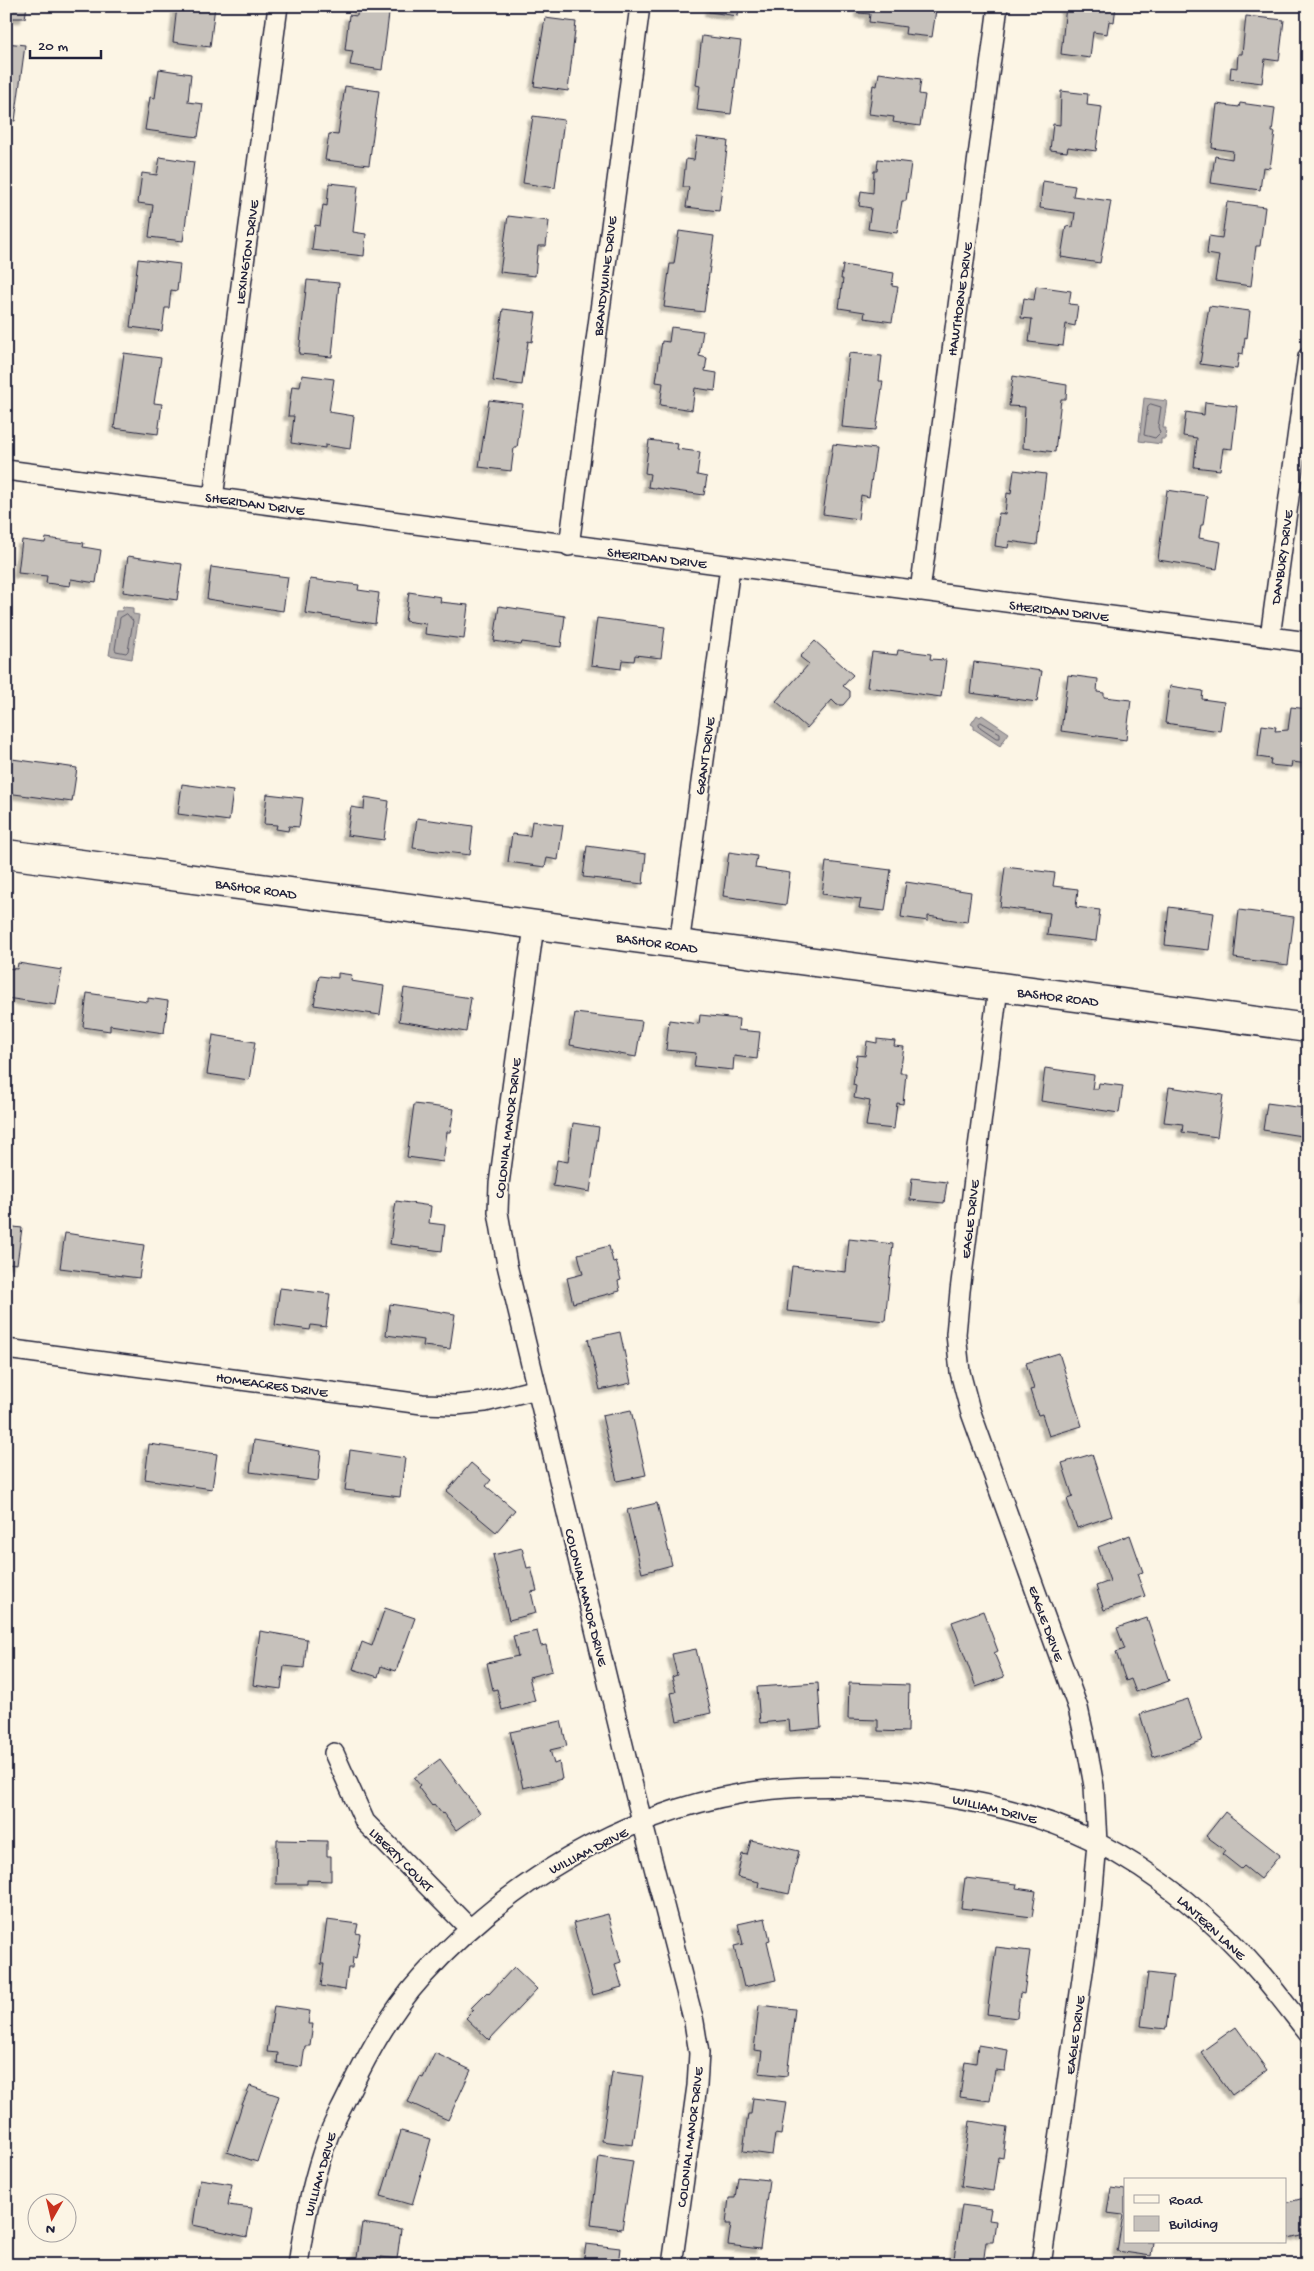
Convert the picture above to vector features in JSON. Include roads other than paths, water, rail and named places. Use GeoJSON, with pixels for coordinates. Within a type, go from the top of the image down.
{"type":"FeatureCollection","features":[{"type":"Feature","properties":{"kind":"street","name":"LEXINGTON DRIVE"},"geometry":{"type":"LineString","coordinates":[[213,498],[278,6]]}},
{"type":"Feature","properties":{"kind":"street","name":"BRANDYWINE DRIVE"},"geometry":{"type":"LineString","coordinates":[[569,546],[640,6]]}},
{"type":"Feature","properties":{"kind":"street","name":"HAWTHORNE DRIVE"},"geometry":{"type":"LineString","coordinates":[[920,591],[998,6]]}},
{"type":"Feature","properties":{"kind":"street","name":"DANBURY DRIVE"},"geometry":{"type":"LineString","coordinates":[[1270,637],[1308,357]]}},
{"type":"Feature","properties":{"kind":"street","name":"SHERIDAN DRIVE"},"geometry":{"type":"LineString","coordinates":[[6,470],[569,546],[1308,642]]}},
{"type":"Feature","properties":{"kind":"street","name":"GRANT DRIVE"},"geometry":{"type":"LineString","coordinates":[[678,945],[730,567]]}},
{"type":"Feature","properties":{"kind":"street","name":"BASHOR ROAD"},"geometry":{"type":"LineString","coordinates":[[6,854],[1308,1028]]}},
{"type":"Feature","properties":{"kind":"street","name":"COLONIAL MANOR DRIVE"},"geometry":{"type":"LineString","coordinates":[[534,926],[502,1155],[498,1212],[507,1265],[642,1823],[694,2022],[699,2053],[698,2086],[672,2265]]}},
{"type":"Feature","properties":{"kind":"street","name":"EAGLE DRIVE"},"geometry":{"type":"LineString","coordinates":[[998,988],[960,1291],[956,1334],[960,1372],[970,1410],[987,1459],[1078,1708],[1094,1786],[1097,1843],[1090,1923],[1041,2265]]}},
{"type":"Feature","properties":{"kind":"street","name":"HOMEACRES DRIVE"},"geometry":{"type":"LineString","coordinates":[[6,1349],[422,1404],[456,1405],[485,1402],[537,1389]]}},
{"type":"Feature","properties":{"kind":"street","name":"LIBERTY COURT"},"geometry":{"type":"LineString","coordinates":[[334,1753],[365,1822],[470,1929]]}},
{"type":"Feature","properties":{"kind":"street","name":"WILLIAM DRIVE"},"geometry":{"type":"LineString","coordinates":[[298,2265],[312,2191],[327,2140],[352,2086],[381,2034],[420,1979],[470,1929],[547,1870],[584,1849],[642,1823],[689,1806],[744,1793],[805,1787],[875,1788],[942,1796],[1017,1811],[1060,1826],[1097,1843]]}},
{"type":"Feature","properties":{"kind":"street","name":"LANTERN LANE"},"geometry":{"type":"LineString","coordinates":[[1097,1843],[1152,1875],[1200,1913],[1261,1974],[1308,2033]]}},
{"type":"Feature","properties":{"kind":"water"},"geometry":{"type":"Polygon","coordinates":[[[1144,398],[1167,401],[1163,428],[1166,428],[1165,439],[1161,439],[1161,444],[1139,441],[1144,398]]]}},
{"type":"Feature","properties":{"kind":"water"},"geometry":{"type":"Polygon","coordinates":[[[123,607],[133,608],[133,614],[139,615],[132,659],[109,655],[116,611],[122,611],[123,607]]]}},
{"type":"Feature","properties":{"kind":"water"},"geometry":{"type":"Polygon","coordinates":[[[977,715],[980,717],[982,715],[1009,733],[1000,746],[974,729],[974,726],[971,724],[977,715]]]}}]}
